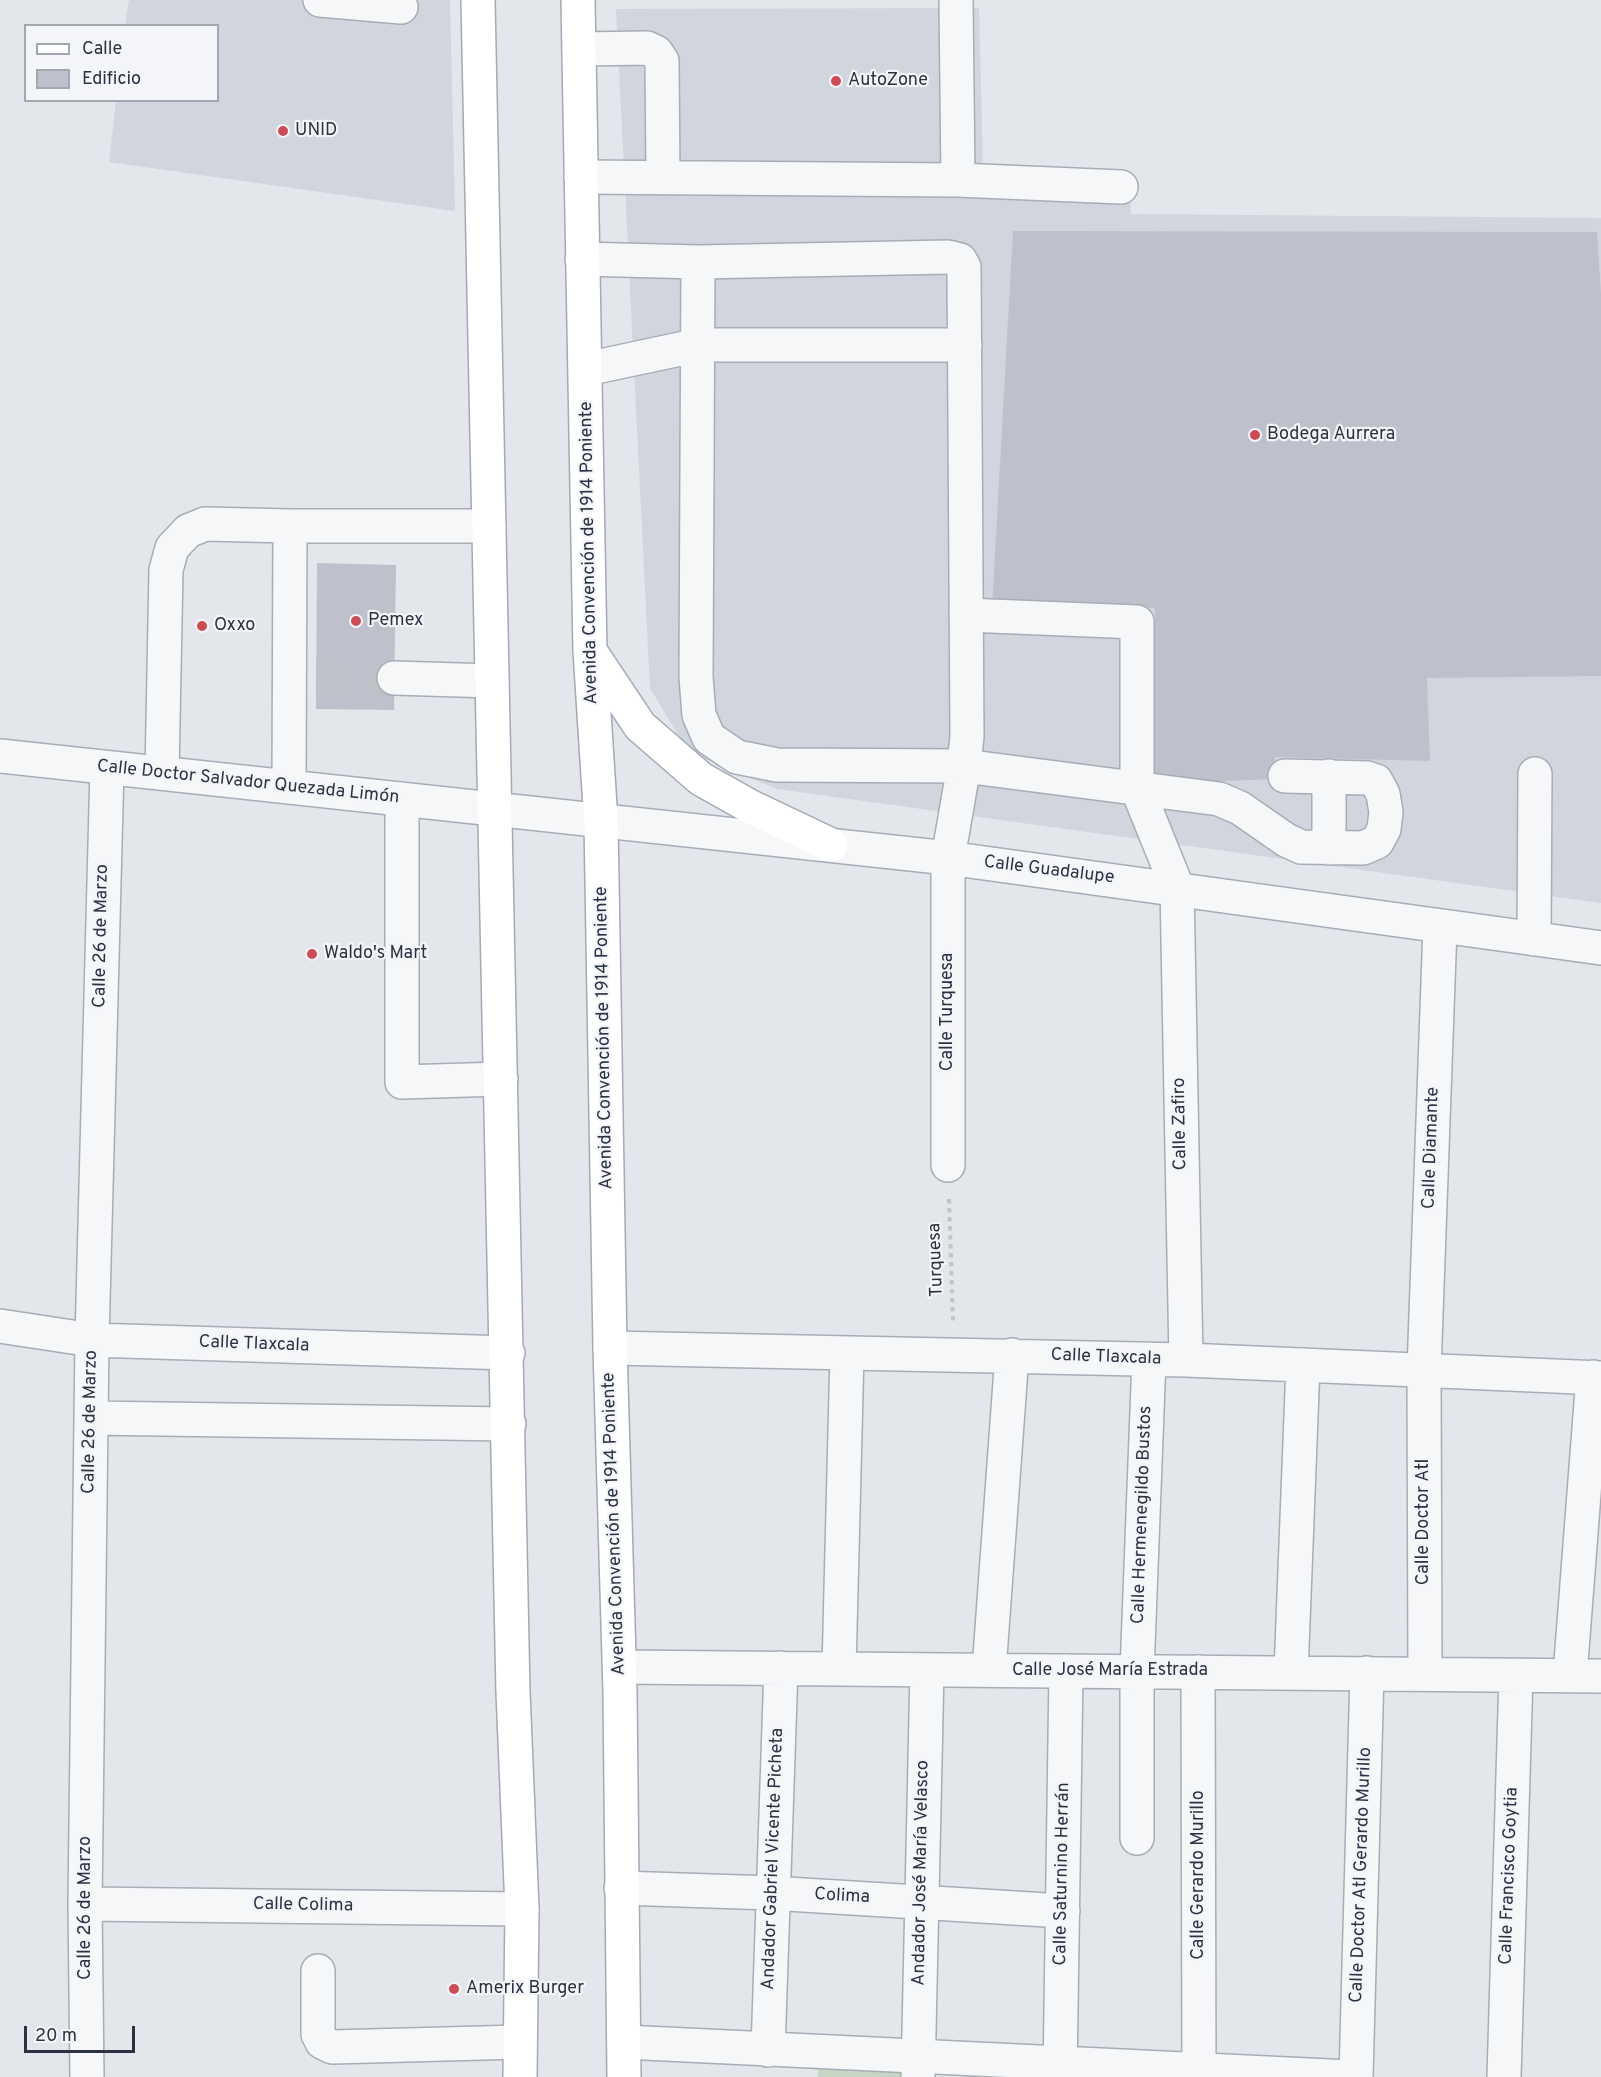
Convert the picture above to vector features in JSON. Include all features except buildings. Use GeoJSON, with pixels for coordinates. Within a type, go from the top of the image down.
{"type":"FeatureCollection","features":[{"type":"Feature","properties":{"kind":"main road"},"geometry":{"type":"LineString","coordinates":[[478,0],[508,1353],[513,1692],[522,1909],[520,2077]]}},
{"type":"Feature","properties":{"kind":"main road","name":"Avenida Convención de 1914 Poniente"},"geometry":{"type":"LineString","coordinates":[[578,0],[590,651],[601,822],[610,1348],[620,1667],[624,2077]]}},
{"type":"Feature","properties":{"kind":"main road"},"geometry":{"type":"LineString","coordinates":[[590,651],[640,726],[701,779],[751,807],[831,845]]}},
{"type":"Feature","properties":{"kind":"street"},"geometry":{"type":"LineString","coordinates":[[320,0],[401,7]]}},
{"type":"Feature","properties":{"kind":"street"},"geometry":{"type":"LineString","coordinates":[[956,0],[958,180]]}},
{"type":"Feature","properties":{"kind":"street"},"geometry":{"type":"LineString","coordinates":[[579,49],[647,48],[656,52],[662,61],[663,177]]}},
{"type":"Feature","properties":{"kind":"street"},"geometry":{"type":"LineString","coordinates":[[581,177],[958,180],[1121,187]]}},
{"type":"Feature","properties":{"kind":"street","name":"Calle Turquesa"},"geometry":{"type":"LineString","coordinates":[[698,262],[948,257],[960,260],[964,267],[966,615],[964,766],[948,858],[948,1166]]}},
{"type":"Feature","properties":{"kind":"street"},"geometry":{"type":"LineString","coordinates":[[582,259],[698,262],[696,677],[699,715],[709,738],[737,757],[777,765],[964,766],[1219,799],[1240,808],[1286,840],[1301,847],[1363,848],[1377,842],[1384,829],[1386,812],[1383,794],[1376,781],[1367,778],[1284,776]]}},
{"type":"Feature","properties":{"kind":"street"},"geometry":{"type":"LineString","coordinates":[[586,369],[699,345],[965,345]]}},
{"type":"Feature","properties":{"kind":"street"},"geometry":{"type":"LineString","coordinates":[[162,773],[166,570],[172,548],[188,531],[205,524],[489,526]]}},
{"type":"Feature","properties":{"kind":"street"},"geometry":{"type":"LineString","coordinates":[[289,786],[303,678],[290,526]]}},
{"type":"Feature","properties":{"kind":"street"},"geometry":{"type":"LineString","coordinates":[[966,615],[1137,622],[1137,788],[1177,887]]}},
{"type":"Feature","properties":{"kind":"street"},"geometry":{"type":"LineString","coordinates":[[394,678],[492,681]]}},
{"type":"Feature","properties":{"kind":"street","name":"Calle Doctor Salvador Quezada Limón"},"geometry":{"type":"LineString","coordinates":[[0,756],[495,810]]}},
{"type":"Feature","properties":{"kind":"street","name":"Calle 26 de Marzo"},"geometry":{"type":"LineString","coordinates":[[87,2077],[85,1904],[92,1340],[106,768]]}},
{"type":"Feature","properties":{"kind":"street"},"geometry":{"type":"LineString","coordinates":[[1534,939],[1535,774]]}},
{"type":"Feature","properties":{"kind":"street"},"geometry":{"type":"LineString","coordinates":[[1329,776],[1329,848]]}},
{"type":"Feature","properties":{"kind":"street"},"geometry":{"type":"LineString","coordinates":[[402,799],[402,1082],[501,1079]]}},
{"type":"Feature","properties":{"kind":"street","name":"Calle Guadalupe"},"geometry":{"type":"LineString","coordinates":[[495,810],[948,858],[1177,887],[1440,927],[1601,948]]}},
{"type":"Feature","properties":{"kind":"street","name":"Calle Zafiro"},"geometry":{"type":"LineString","coordinates":[[1177,887],[1186,1360]]}},
{"type":"Feature","properties":{"kind":"street","name":"Calle Diamante"},"geometry":{"type":"LineString","coordinates":[[1424,1370],[1440,927]]}},
{"type":"Feature","properties":{"kind":"street","name":"Calle Tlaxcala"},"geometry":{"type":"LineString","coordinates":[[0,1326],[92,1340],[508,1353]]}},
{"type":"Feature","properties":{"kind":"street","name":"Calle Tlaxcala"},"geometry":{"type":"LineString","coordinates":[[610,1348],[1186,1360],[1597,1378]]}},
{"type":"Feature","properties":{"kind":"street"},"geometry":{"type":"LineString","coordinates":[[839,1669],[847,1353]]}},
{"type":"Feature","properties":{"kind":"street"},"geometry":{"type":"LineString","coordinates":[[988,1670],[1012,1355]]}},
{"type":"Feature","properties":{"kind":"street","name":"Calle Hermenegildo Bustos"},"geometry":{"type":"LineString","coordinates":[[1137,1838],[1137,1672],[1149,1359]]}},
{"type":"Feature","properties":{"kind":"street"},"geometry":{"type":"LineString","coordinates":[[1291,1673],[1304,1365]]}},
{"type":"Feature","properties":{"kind":"street","name":"Calle Doctor Atl"},"geometry":{"type":"LineString","coordinates":[[1424,1370],[1425,1674]]}},
{"type":"Feature","properties":{"kind":"street"},"geometry":{"type":"LineString","coordinates":[[1585,1675],[1597,1378]]}},
{"type":"Feature","properties":{"kind":"street"},"geometry":{"type":"LineString","coordinates":[[91,1418],[509,1424]]}},
{"type":"Feature","properties":{"kind":"street","name":"Calle José María Estrada"},"geometry":{"type":"LineString","coordinates":[[620,1667],[1585,1675]]}},
{"type":"Feature","properties":{"kind":"street","name":"Andador Gabriel Vicente Picheta"},"geometry":{"type":"LineString","coordinates":[[768,2050],[771,1893],[781,1668]]}},
{"type":"Feature","properties":{"kind":"street","name":"Andador José María Velasco"},"geometry":{"type":"LineString","coordinates":[[918,2067],[927,1670]]}},
{"type":"Feature","properties":{"kind":"street","name":"Calle Saturnino Herrán"},"geometry":{"type":"LineString","coordinates":[[1060,2070],[1066,1671]]}},
{"type":"Feature","properties":{"kind":"street","name":"Calle Gerardo Murillo"},"geometry":{"type":"LineString","coordinates":[[1198,1672],[1199,2073]]}},
{"type":"Feature","properties":{"kind":"street","name":"Calle Doctor Atl Gerardo Murillo"},"geometry":{"type":"LineString","coordinates":[[1356,2077],[1367,1673]]}},
{"type":"Feature","properties":{"kind":"street","name":"Calle Francisco Goytia"},"geometry":{"type":"LineString","coordinates":[[1504,2077],[1516,1675]]}},
{"type":"Feature","properties":{"kind":"street","name":"Colima"},"geometry":{"type":"LineString","coordinates":[[621,1888],[771,1893],[1063,1911]]}},
{"type":"Feature","properties":{"kind":"street","name":"Calle Colima"},"geometry":{"type":"LineString","coordinates":[[85,1904],[522,1909]]}},
{"type":"Feature","properties":{"kind":"street"},"geometry":{"type":"LineString","coordinates":[[318,1971],[318,2034],[322,2042],[332,2046],[520,2042]]}},
{"type":"Feature","properties":{"kind":"street"},"geometry":{"type":"LineString","coordinates":[[624,2042],[768,2050],[814,2064],[1350,2077]]}},
{"type":"Feature","properties":{"kind":"path","name":"Turquesa"},"geometry":{"type":"LineString","coordinates":[[948,1166],[954,1354]]}},
{"type":"Feature","properties":{"kind":"shaded area","name":"UNID"},"geometry":{"type":"Polygon","coordinates":[[[129,0],[450,0],[455,211],[109,162],[116,102],[219,102],[219,24],[125,24],[129,0]]]}},
{"type":"Feature","properties":{"kind":"shaded area"},"geometry":{"type":"Polygon","coordinates":[[[979,8],[983,169],[1130,179],[1131,214],[1601,218],[1601,903],[777,789],[688,752],[650,688],[616,9],[979,8]]]}},
{"type":"Feature","properties":{"kind":"green space"},"geometry":{"type":"Polygon","coordinates":[[[818,2056],[915,2060],[914,2077],[818,2077],[818,2056]]]}},
{"type":"Feature","properties":{"kind":"tunnel"},"geometry":{"type":"LineString","coordinates":[[316,677],[394,678]]}},
{"type":"Feature","properties":{"kind":"place","name":"AutoZone"},"geometry":{"type":"Point","coordinates":[836,81]}},
{"type":"Feature","properties":{"kind":"place","name":"UNID"},"geometry":{"type":"Point","coordinates":[283,131]}},
{"type":"Feature","properties":{"kind":"place","name":"Bodega Aurrera"},"geometry":{"type":"Point","coordinates":[1255,435]}},
{"type":"Feature","properties":{"kind":"place","name":"Pemex"},"geometry":{"type":"Point","coordinates":[356,621]}},
{"type":"Feature","properties":{"kind":"place","name":"Oxxo"},"geometry":{"type":"Point","coordinates":[202,626]}},
{"type":"Feature","properties":{"kind":"place","name":"Waldo's Mart"},"geometry":{"type":"Point","coordinates":[312,954]}},
{"type":"Feature","properties":{"kind":"place","name":"Amerix Burger"},"geometry":{"type":"Point","coordinates":[454,1989]}}]}
